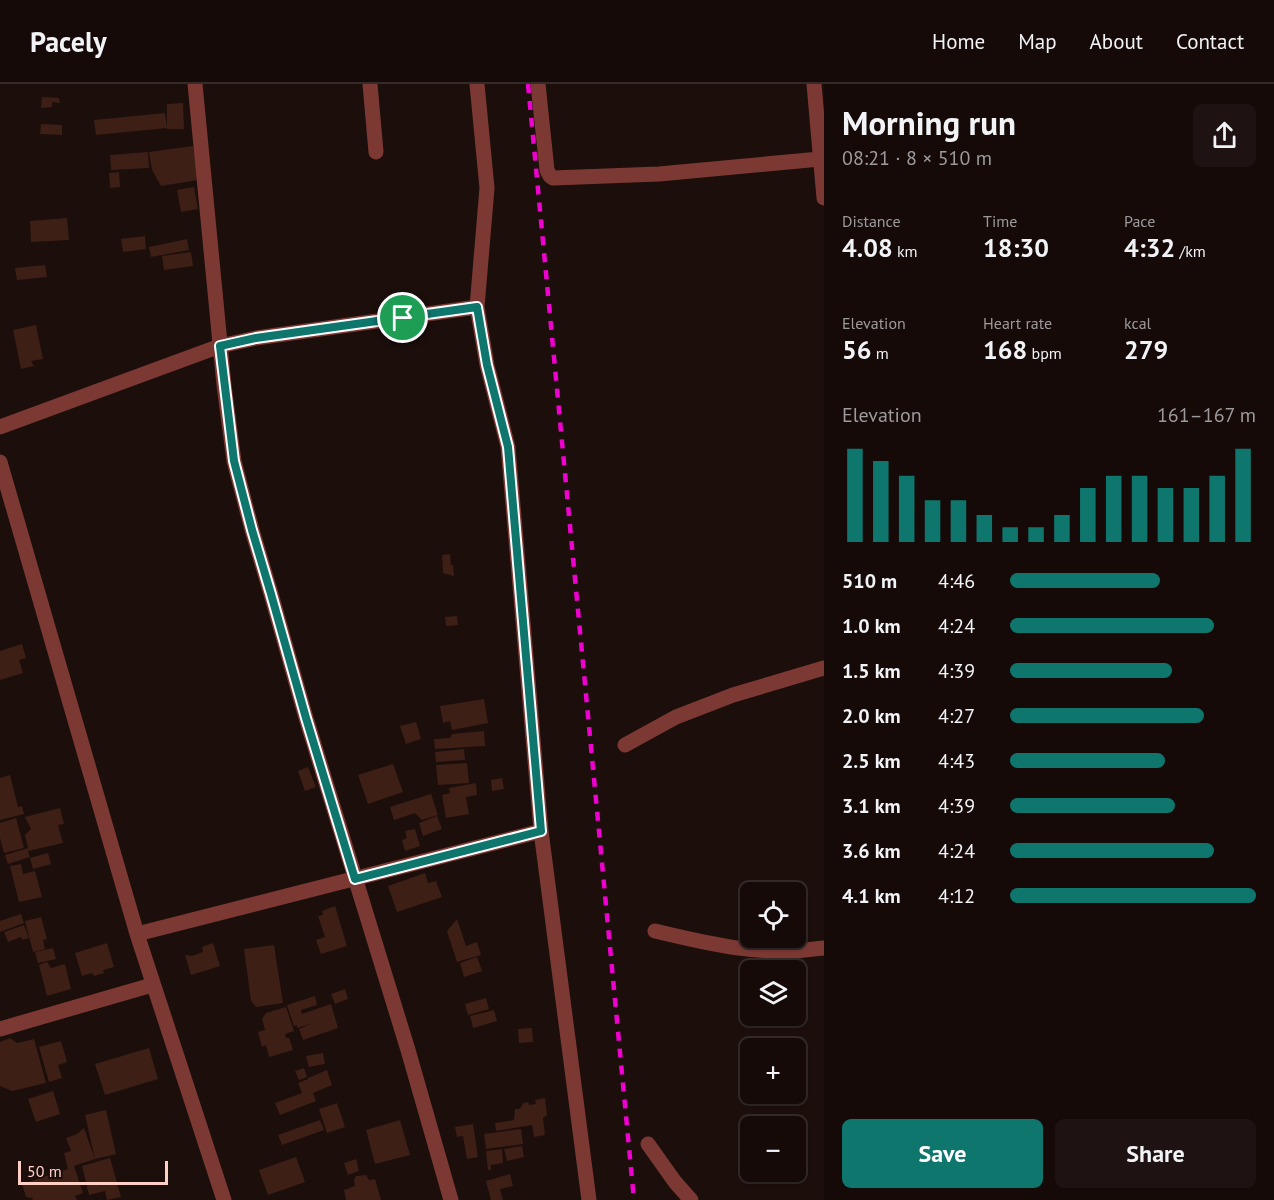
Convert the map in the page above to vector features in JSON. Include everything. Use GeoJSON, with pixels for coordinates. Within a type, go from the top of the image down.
{"type":"FeatureCollection","features":[{"type":"Feature","properties":{"kind":"street"},"geometry":{"type":"LineString","coordinates":[[195,84],[220,346],[234,461],[306,718],[408,1050],[451,1200]]}},
{"type":"Feature","properties":{"kind":"street"},"geometry":{"type":"LineString","coordinates":[[370,84],[376,152]]}},
{"type":"Feature","properties":{"kind":"street"},"geometry":{"type":"LineString","coordinates":[[477,84],[487,188],[477,307],[487,365],[508,447],[541,831],[589,1200]]}},
{"type":"Feature","properties":{"kind":"street"},"geometry":{"type":"LineString","coordinates":[[538,84],[547,170],[553,178],[658,174],[820,159]]}},
{"type":"Feature","properties":{"kind":"street"},"geometry":{"type":"LineString","coordinates":[[814,84],[824,198]]}},
{"type":"Feature","properties":{"kind":"street"},"geometry":{"type":"LineString","coordinates":[[0,427],[220,346],[256,338],[477,307]]}},
{"type":"Feature","properties":{"kind":"street"},"geometry":{"type":"LineString","coordinates":[[0,462],[137,934],[224,1200]]}},
{"type":"Feature","properties":{"kind":"street"},"geometry":{"type":"LineString","coordinates":[[625,745],[676,717],[733,695],[824,668]]}},
{"type":"Feature","properties":{"kind":"street"},"geometry":{"type":"LineString","coordinates":[[137,934],[541,831]]}},
{"type":"Feature","properties":{"kind":"street"},"geometry":{"type":"LineString","coordinates":[[655,931],[709,944],[758,951],[806,951],[824,948]]}},
{"type":"Feature","properties":{"kind":"street"},"geometry":{"type":"LineString","coordinates":[[0,1029],[153,985]]}},
{"type":"Feature","properties":{"kind":"street"},"geometry":{"type":"LineString","coordinates":[[648,1144],[691,1200]]}},
{"type":"Feature","properties":{"kind":"building"},"geometry":{"type":"Polygon","coordinates":[[[42,97],[59,98],[60,103],[52,102],[52,107],[41,108],[42,97]]]}},
{"type":"Feature","properties":{"kind":"building"},"geometry":{"type":"Polygon","coordinates":[[[183,103],[184,129],[167,129],[167,104],[183,103]]]}},
{"type":"Feature","properties":{"kind":"building"},"geometry":{"type":"Polygon","coordinates":[[[165,113],[167,128],[96,135],[94,120],[165,113]]]}},
{"type":"Feature","properties":{"kind":"building"},"geometry":{"type":"Polygon","coordinates":[[[41,124],[62,125],[62,135],[40,134],[41,124]]]}},
{"type":"Feature","properties":{"kind":"building"},"geometry":{"type":"Polygon","coordinates":[[[193,146],[198,180],[161,186],[152,170],[149,152],[193,146]]]}},
{"type":"Feature","properties":{"kind":"building"},"geometry":{"type":"Polygon","coordinates":[[[148,152],[149,168],[111,170],[110,155],[148,152]]]}},
{"type":"Feature","properties":{"kind":"building"},"geometry":{"type":"Polygon","coordinates":[[[119,172],[120,187],[110,188],[109,173],[119,172]]]}},
{"type":"Feature","properties":{"kind":"building"},"geometry":{"type":"Polygon","coordinates":[[[194,187],[198,209],[181,212],[177,190],[194,187]]]}},
{"type":"Feature","properties":{"kind":"building"},"geometry":{"type":"Polygon","coordinates":[[[67,218],[69,240],[31,242],[30,221],[67,218]]]}},
{"type":"Feature","properties":{"kind":"building"},"geometry":{"type":"Polygon","coordinates":[[[145,236],[146,249],[123,252],[121,239],[145,236]]]}},
{"type":"Feature","properties":{"kind":"building"},"geometry":{"type":"Polygon","coordinates":[[[187,239],[189,250],[151,257],[149,247],[187,239]]]}},
{"type":"Feature","properties":{"kind":"building"},"geometry":{"type":"Polygon","coordinates":[[[191,252],[193,266],[164,270],[162,256],[191,252]]]}},
{"type":"Feature","properties":{"kind":"building"},"geometry":{"type":"Polygon","coordinates":[[[45,265],[47,277],[17,280],[15,268],[45,265]]]}},
{"type":"Feature","properties":{"kind":"building"},"geometry":{"type":"Polygon","coordinates":[[[36,325],[43,359],[31,361],[34,366],[21,369],[13,330],[36,325]]]}},
{"type":"Feature","properties":{"kind":"building"},"geometry":{"type":"Polygon","coordinates":[[[450,554],[454,576],[443,573],[442,555],[450,554]]]}},
{"type":"Feature","properties":{"kind":"building"},"geometry":{"type":"Polygon","coordinates":[[[457,616],[458,625],[446,626],[445,617],[457,616]]]}},
{"type":"Feature","properties":{"kind":"building"},"geometry":{"type":"Polygon","coordinates":[[[22,644],[26,658],[19,660],[23,673],[0,680],[0,651],[22,644]]]}},
{"type":"Feature","properties":{"kind":"building"},"geometry":{"type":"Polygon","coordinates":[[[484,699],[488,723],[452,730],[450,721],[443,723],[440,706],[484,699]]]}},
{"type":"Feature","properties":{"kind":"building"},"geometry":{"type":"Polygon","coordinates":[[[416,722],[421,739],[406,744],[400,726],[416,722]]]}},
{"type":"Feature","properties":{"kind":"building"},"geometry":{"type":"Polygon","coordinates":[[[484,731],[485,746],[435,749],[434,739],[450,738],[452,734],[484,731]]]}},
{"type":"Feature","properties":{"kind":"building"},"geometry":{"type":"Polygon","coordinates":[[[464,749],[465,760],[436,762],[435,752],[464,749]]]}},
{"type":"Feature","properties":{"kind":"building"},"geometry":{"type":"Polygon","coordinates":[[[467,763],[469,783],[438,785],[436,765],[467,763]]]}},
{"type":"Feature","properties":{"kind":"building"},"geometry":{"type":"Polygon","coordinates":[[[393,764],[403,792],[368,804],[358,775],[393,764]]]}},
{"type":"Feature","properties":{"kind":"building"},"geometry":{"type":"Polygon","coordinates":[[[308,767],[316,787],[305,791],[298,771],[308,767]]]}},
{"type":"Feature","properties":{"kind":"building"},"geometry":{"type":"Polygon","coordinates":[[[10,775],[18,807],[22,806],[24,814],[0,820],[0,778],[10,775]]]}},
{"type":"Feature","properties":{"kind":"building"},"geometry":{"type":"Polygon","coordinates":[[[502,778],[504,789],[492,791],[491,780],[502,778]]]}},
{"type":"Feature","properties":{"kind":"building"},"geometry":{"type":"Polygon","coordinates":[[[476,783],[477,795],[466,797],[469,814],[446,818],[442,795],[450,793],[449,788],[476,783]]]}},
{"type":"Feature","properties":{"kind":"building"},"geometry":{"type":"Polygon","coordinates":[[[431,794],[438,815],[422,820],[415,813],[394,820],[390,807],[431,794]]]}},
{"type":"Feature","properties":{"kind":"building"},"geometry":{"type":"Polygon","coordinates":[[[60,808],[64,824],[58,825],[63,843],[28,851],[30,857],[8,864],[5,855],[28,848],[25,835],[31,829],[25,817],[60,808]]]}},
{"type":"Feature","properties":{"kind":"building"},"geometry":{"type":"Polygon","coordinates":[[[437,816],[442,829],[423,836],[419,823],[437,816]]]}},
{"type":"Feature","properties":{"kind":"building"},"geometry":{"type":"Polygon","coordinates":[[[16,818],[24,848],[4,853],[0,838],[0,823],[16,818]]]}},
{"type":"Feature","properties":{"kind":"building"},"geometry":{"type":"Polygon","coordinates":[[[415,829],[420,846],[405,851],[402,840],[407,838],[405,831],[415,829]]]}},
{"type":"Feature","properties":{"kind":"building"},"geometry":{"type":"Polygon","coordinates":[[[48,853],[51,864],[33,869],[30,858],[48,853]]]}},
{"type":"Feature","properties":{"kind":"building"},"geometry":{"type":"Polygon","coordinates":[[[21,864],[23,874],[35,871],[42,897],[19,902],[10,866],[21,864]]]}},
{"type":"Feature","properties":{"kind":"building"},"geometry":{"type":"Polygon","coordinates":[[[425,873],[428,883],[436,881],[442,897],[397,912],[388,886],[425,873]]]}},
{"type":"Feature","properties":{"kind":"building"},"geometry":{"type":"Polygon","coordinates":[[[335,906],[347,946],[321,954],[316,940],[325,937],[318,916],[323,915],[322,911],[335,906]]]}},
{"type":"Feature","properties":{"kind":"building"},"geometry":{"type":"Polygon","coordinates":[[[21,914],[24,923],[0,932],[0,921],[21,914]]]}},
{"type":"Feature","properties":{"kind":"building"},"geometry":{"type":"Polygon","coordinates":[[[41,917],[47,939],[43,940],[45,949],[33,952],[25,921],[41,917]]]}},
{"type":"Feature","properties":{"kind":"building"},"geometry":{"type":"Polygon","coordinates":[[[457,919],[466,946],[477,942],[481,955],[457,962],[447,931],[457,919]]]}},
{"type":"Feature","properties":{"kind":"building"},"geometry":{"type":"Polygon","coordinates":[[[24,925],[29,938],[22,940],[21,937],[8,942],[4,932],[24,925]]]}},
{"type":"Feature","properties":{"kind":"building"},"geometry":{"type":"Polygon","coordinates":[[[107,943],[114,967],[94,976],[92,973],[82,976],[75,953],[107,943]]]}},
{"type":"Feature","properties":{"kind":"building"},"geometry":{"type":"Polygon","coordinates":[[[213,943],[220,966],[191,975],[185,955],[192,956],[203,952],[202,947],[213,943]]]}},
{"type":"Feature","properties":{"kind":"building"},"geometry":{"type":"Polygon","coordinates":[[[274,945],[283,1003],[256,1007],[251,1001],[244,949],[274,945]]]}},
{"type":"Feature","properties":{"kind":"building"},"geometry":{"type":"Polygon","coordinates":[[[53,948],[56,959],[38,963],[35,952],[53,948]]]}},
{"type":"Feature","properties":{"kind":"building"},"geometry":{"type":"Polygon","coordinates":[[[477,957],[482,971],[464,977],[460,963],[477,957]]]}},
{"type":"Feature","properties":{"kind":"building"},"geometry":{"type":"Polygon","coordinates":[[[47,962],[51,968],[65,964],[71,989],[47,996],[39,965],[47,962]]]}},
{"type":"Feature","properties":{"kind":"building"},"geometry":{"type":"Polygon","coordinates":[[[345,989],[348,999],[335,1004],[331,994],[345,989]]]}},
{"type":"Feature","properties":{"kind":"building"},"geometry":{"type":"Polygon","coordinates":[[[315,996],[317,1005],[301,1010],[302,1014],[331,1004],[338,1028],[303,1040],[299,1029],[310,1024],[297,1028],[297,1025],[294,1026],[287,1005],[315,996]]]}},
{"type":"Feature","properties":{"kind":"building"},"geometry":{"type":"Polygon","coordinates":[[[486,998],[489,1009],[468,1015],[465,1004],[486,998]]]}},
{"type":"Feature","properties":{"kind":"building"},"geometry":{"type":"Polygon","coordinates":[[[286,1007],[294,1031],[285,1034],[293,1050],[269,1057],[266,1045],[262,1047],[258,1032],[265,1030],[262,1019],[266,1013],[286,1007]]]}},
{"type":"Feature","properties":{"kind":"building"},"geometry":{"type":"Polygon","coordinates":[[[494,1010],[497,1021],[473,1028],[470,1016],[494,1010]]]}},
{"type":"Feature","properties":{"kind":"building"},"geometry":{"type":"Polygon","coordinates":[[[532,1028],[533,1042],[519,1043],[518,1029],[532,1028]]]}},
{"type":"Feature","properties":{"kind":"building"},"geometry":{"type":"Polygon","coordinates":[[[10,1038],[17,1043],[34,1039],[46,1083],[12,1091],[0,1086],[0,1042],[10,1038]]]}},
{"type":"Feature","properties":{"kind":"building"},"geometry":{"type":"Polygon","coordinates":[[[61,1041],[67,1062],[58,1065],[62,1078],[49,1082],[39,1047],[61,1041]]]}},
{"type":"Feature","properties":{"kind":"building"},"geometry":{"type":"Polygon","coordinates":[[[149,1048],[158,1079],[105,1095],[95,1064],[149,1048]]]}},
{"type":"Feature","properties":{"kind":"building"},"geometry":{"type":"Polygon","coordinates":[[[323,1053],[325,1064],[309,1067],[306,1056],[323,1053]]]}},
{"type":"Feature","properties":{"kind":"building"},"geometry":{"type":"Polygon","coordinates":[[[304,1068],[307,1077],[299,1080],[295,1071],[304,1068]]]}},
{"type":"Feature","properties":{"kind":"building"},"geometry":{"type":"Polygon","coordinates":[[[327,1070],[332,1085],[313,1093],[316,1101],[280,1115],[275,1103],[302,1093],[298,1083],[327,1070]]]}},
{"type":"Feature","properties":{"kind":"building"},"geometry":{"type":"Polygon","coordinates":[[[53,1091],[60,1114],[36,1122],[28,1099],[53,1091]]]}},
{"type":"Feature","properties":{"kind":"building"},"geometry":{"type":"Polygon","coordinates":[[[545,1098],[547,1115],[543,1118],[545,1135],[534,1137],[532,1125],[496,1131],[495,1123],[514,1120],[515,1109],[520,1109],[523,1103],[536,1104],[535,1100],[545,1098]]]}},
{"type":"Feature","properties":{"kind":"building"},"geometry":{"type":"Polygon","coordinates":[[[337,1103],[345,1127],[327,1133],[319,1109],[337,1103]]]}},
{"type":"Feature","properties":{"kind":"building"},"geometry":{"type":"Polygon","coordinates":[[[106,1110],[116,1154],[95,1159],[85,1115],[106,1110]]]}},
{"type":"Feature","properties":{"kind":"building"},"geometry":{"type":"Polygon","coordinates":[[[320,1120],[324,1130],[282,1145],[278,1135],[320,1120]]]}},
{"type":"Feature","properties":{"kind":"building"},"geometry":{"type":"Polygon","coordinates":[[[400,1120],[410,1155],[375,1164],[366,1130],[400,1120]]]}},
{"type":"Feature","properties":{"kind":"building"},"geometry":{"type":"Polygon","coordinates":[[[473,1124],[478,1157],[467,1159],[463,1136],[457,1137],[455,1127],[473,1124]]]}},
{"type":"Feature","properties":{"kind":"building"},"geometry":{"type":"Polygon","coordinates":[[[84,1128],[95,1159],[74,1166],[83,1193],[75,1196],[77,1200],[33,1200],[26,1197],[22,1184],[68,1169],[64,1153],[71,1151],[66,1138],[77,1134],[84,1128]]]}},
{"type":"Feature","properties":{"kind":"building"},"geometry":{"type":"Polygon","coordinates":[[[521,1129],[523,1144],[486,1149],[484,1134],[521,1129]]]}},
{"type":"Feature","properties":{"kind":"building"},"geometry":{"type":"Polygon","coordinates":[[[522,1146],[524,1157],[507,1161],[504,1149],[522,1146]]]}},
{"type":"Feature","properties":{"kind":"building"},"geometry":{"type":"Polygon","coordinates":[[[502,1149],[503,1163],[491,1165],[491,1170],[488,1170],[486,1151],[502,1149]]]}},
{"type":"Feature","properties":{"kind":"building"},"geometry":{"type":"Polygon","coordinates":[[[296,1157],[305,1182],[268,1195],[259,1170],[296,1157]]]}},
{"type":"Feature","properties":{"kind":"building"},"geometry":{"type":"Polygon","coordinates":[[[110,1158],[121,1197],[107,1200],[105,1191],[89,1195],[82,1166],[110,1158]]]}},
{"type":"Feature","properties":{"kind":"building"},"geometry":{"type":"Polygon","coordinates":[[[356,1159],[359,1171],[348,1175],[344,1163],[356,1159]]]}},
{"type":"Feature","properties":{"kind":"building"},"geometry":{"type":"Polygon","coordinates":[[[510,1174],[513,1186],[500,1189],[503,1200],[491,1200],[486,1181],[510,1174]]]}},
{"type":"Feature","properties":{"kind":"building"},"geometry":{"type":"Polygon","coordinates":[[[366,1175],[369,1180],[375,1179],[381,1200],[346,1200],[344,1190],[355,1186],[356,1176],[366,1175]]]}},
{"type":"Feature","properties":{"kind":"railway"},"geometry":{"type":"LineString","coordinates":[[528,84],[634,1200]]}},
{"type":"Feature","properties":{"kind":"route"},"geometry":{"type":"LineString","coordinates":[[477,307],[487,365],[508,447],[541,831],[355,879],[306,718],[234,461],[220,346],[256,338],[403,318],[477,307]]}}]}
